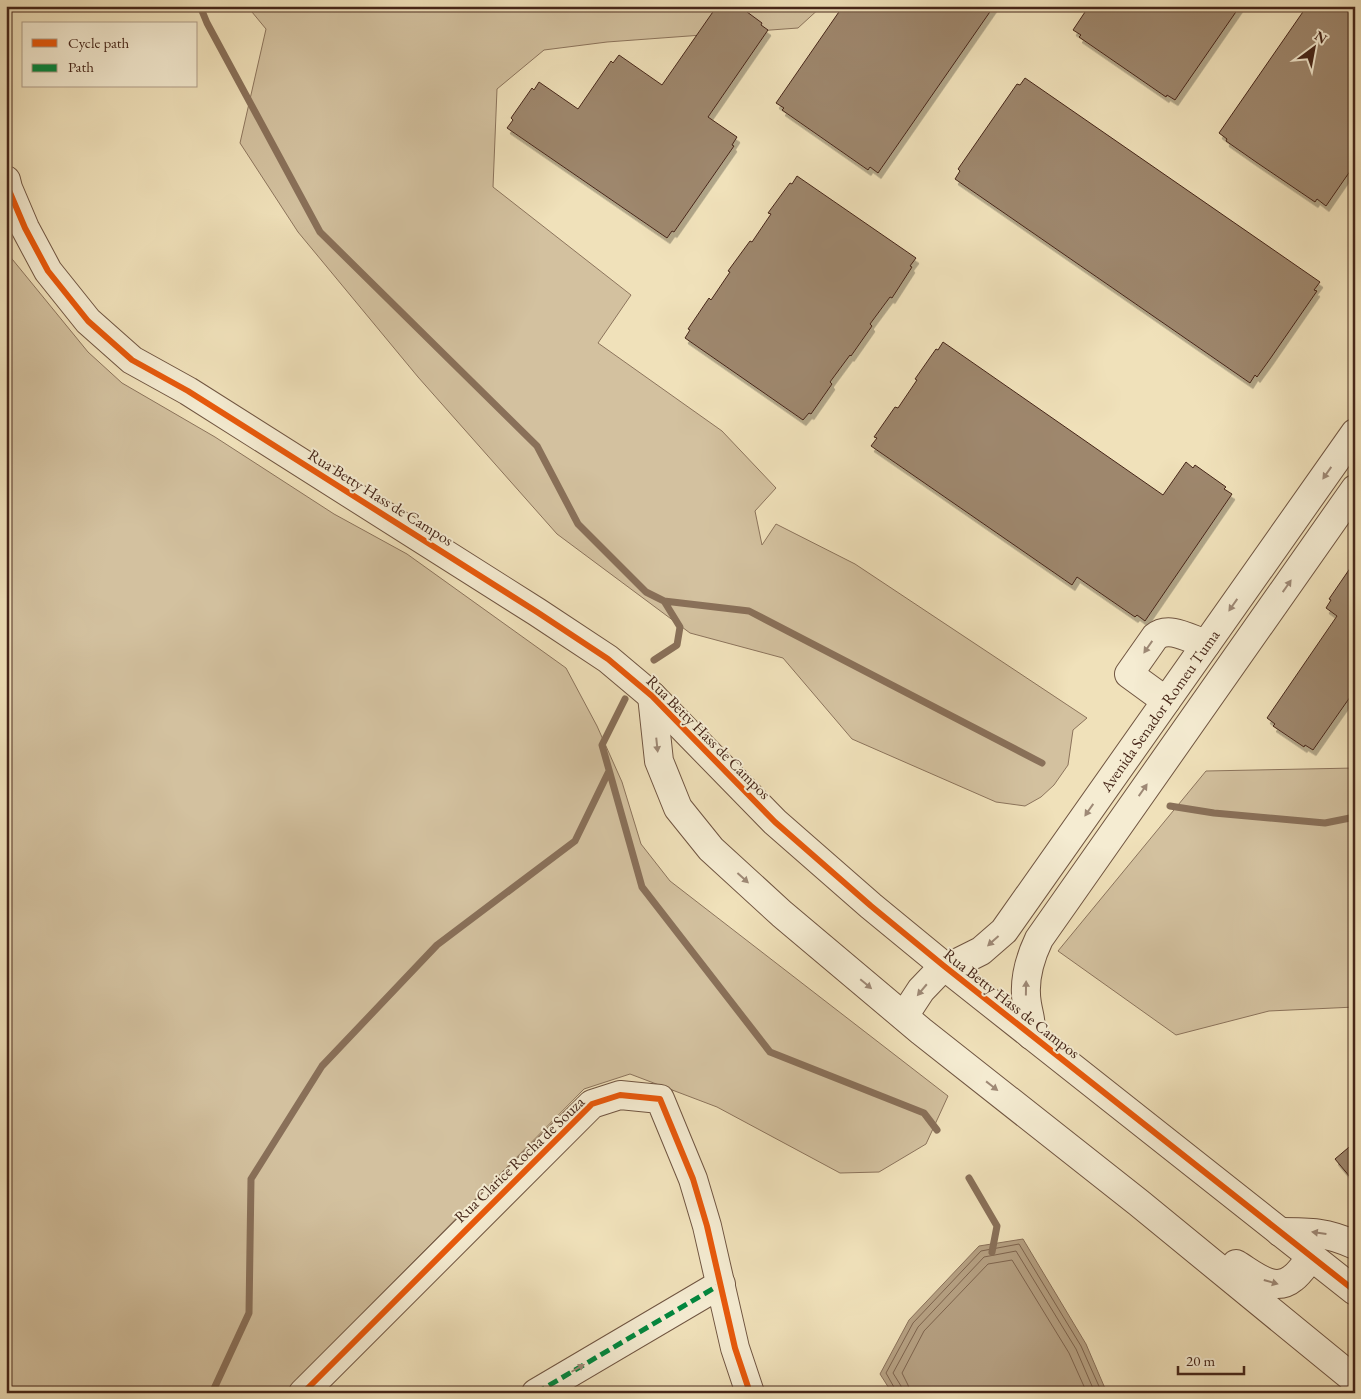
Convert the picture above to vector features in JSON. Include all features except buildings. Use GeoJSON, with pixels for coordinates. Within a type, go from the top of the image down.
{"type":"FeatureCollection","features":[{"type":"Feature","properties":{"kind":"street","name":"Rua Betty Hass de Campos"},"geometry":{"type":"LineString","coordinates":[[6,180],[25,228],[48,272],[88,321],[132,360],[188,391],[608,659],[652,696],[775,822],[871,906],[1031,1036],[1355,1292]]}},
{"type":"Feature","properties":{"kind":"street","name":"Avenida Senador Romeu Tuma"},"geometry":{"type":"LineString","coordinates":[[944,966],[963,960],[981,951],[1004,931],[1355,433]]}},
{"type":"Feature","properties":{"kind":"street","name":"Avenida Senador Romeu Tuma"},"geometry":{"type":"LineString","coordinates":[[1031,1036],[1032,1023],[1025,989],[1031,955],[1039,939],[1355,489]]}},
{"type":"Feature","properties":{"kind":"street"},"geometry":{"type":"LineString","coordinates":[[1166,701],[1129,674],[1155,637],[1160,633],[1172,632],[1206,644]]}},
{"type":"Feature","properties":{"kind":"street","name":"Rua Betty Hass de Campos"},"geometry":{"type":"LineString","coordinates":[[652,696],[658,761],[678,808],[711,849],[782,914],[904,1016],[1139,1203],[1355,1380]]}},
{"type":"Feature","properties":{"kind":"street"},"geometry":{"type":"LineString","coordinates":[[904,1016],[921,990],[944,966]]}},
{"type":"Feature","properties":{"kind":"street","name":"Rua Clarice Rocha de Souza"},"geometry":{"type":"LineString","coordinates":[[303,1393],[592,1104],[620,1095],[660,1099],[693,1179],[707,1226],[735,1348],[750,1393]]}},
{"type":"Feature","properties":{"kind":"street"},"geometry":{"type":"LineString","coordinates":[[1139,1203],[1268,1284],[1281,1285],[1294,1278],[1312,1257]]}},
{"type":"Feature","properties":{"kind":"street"},"geometry":{"type":"LineString","coordinates":[[1280,1232],[1307,1232],[1335,1236],[1355,1245]]}},
{"type":"Feature","properties":{"kind":"street"},"geometry":{"type":"LineString","coordinates":[[536,1393],[721,1284]]}},
{"type":"Feature","properties":{"kind":"shaded area"},"geometry":{"type":"Polygon","coordinates":[[[247,6],[822,6],[798,28],[607,42],[544,50],[497,89],[493,187],[631,295],[598,343],[722,431],[776,488],[755,511],[762,545],[776,524],[855,564],[1087,718],[1073,730],[1068,765],[1054,785],[1041,797],[1025,806],[996,802],[852,739],[783,658],[690,633],[557,534],[418,377],[298,232],[240,143],[266,29],[247,6]]]}},
{"type":"Feature","properties":{"kind":"shaded area"},"geometry":{"type":"Polygon","coordinates":[[[6,248],[8,254],[88,352],[122,383],[215,437],[334,514],[407,554],[566,668],[597,726],[622,782],[641,844],[670,881],[948,1096],[926,1144],[879,1172],[840,1173],[717,1107],[630,1074],[584,1089],[284,1393],[6,1393],[6,248]]]}},
{"type":"Feature","properties":{"kind":"shaded area"},"geometry":{"type":"Polygon","coordinates":[[[1355,768],[1355,1007],[1269,1011],[1176,1035],[1058,951],[1206,771],[1355,768]]]}},
{"type":"Feature","properties":{"kind":"water"},"geometry":{"type":"Polygon","coordinates":[[[1023,1239],[1086,1344],[1107,1393],[892,1393],[880,1374],[909,1320],[979,1246],[1023,1239]]]}},
{"type":"Feature","properties":{"kind":"waterway"},"geometry":{"type":"LineString","coordinates":[[200,6],[207,23],[320,232],[537,446],[578,524],[646,592],[664,601],[680,627],[677,645],[654,660]]}},
{"type":"Feature","properties":{"kind":"waterway"},"geometry":{"type":"LineString","coordinates":[[664,601],[749,611],[1042,763]]}},
{"type":"Feature","properties":{"kind":"waterway"},"geometry":{"type":"LineString","coordinates":[[625,699],[602,745],[642,887],[770,1052],[924,1113],[937,1130]]}},
{"type":"Feature","properties":{"kind":"waterway"},"geometry":{"type":"LineString","coordinates":[[212,1393],[249,1313],[251,1179],[322,1066],[437,945],[575,841],[609,771]]}},
{"type":"Feature","properties":{"kind":"waterway"},"geometry":{"type":"LineString","coordinates":[[1170,806],[1214,813],[1325,823],[1355,817]]}},
{"type":"Feature","properties":{"kind":"waterway"},"geometry":{"type":"LineString","coordinates":[[969,1178],[997,1226],[992,1252]]}},
{"type":"Feature","properties":{"kind":"marked path"},"geometry":{"type":"LineString","coordinates":[[536,1393],[721,1284]]}},
{"type":"Feature","properties":{"kind":"cycle path"},"geometry":{"type":"LineString","coordinates":[[6,180],[25,228],[48,271],[88,321],[132,360],[188,391],[608,659],[652,696],[775,822],[871,906],[944,966],[1355,1291]]}},
{"type":"Feature","properties":{"kind":"cycle path"},"geometry":{"type":"LineString","coordinates":[[303,1393],[592,1104],[620,1095],[660,1099],[693,1179],[707,1226],[735,1348],[750,1393]]}}]}
